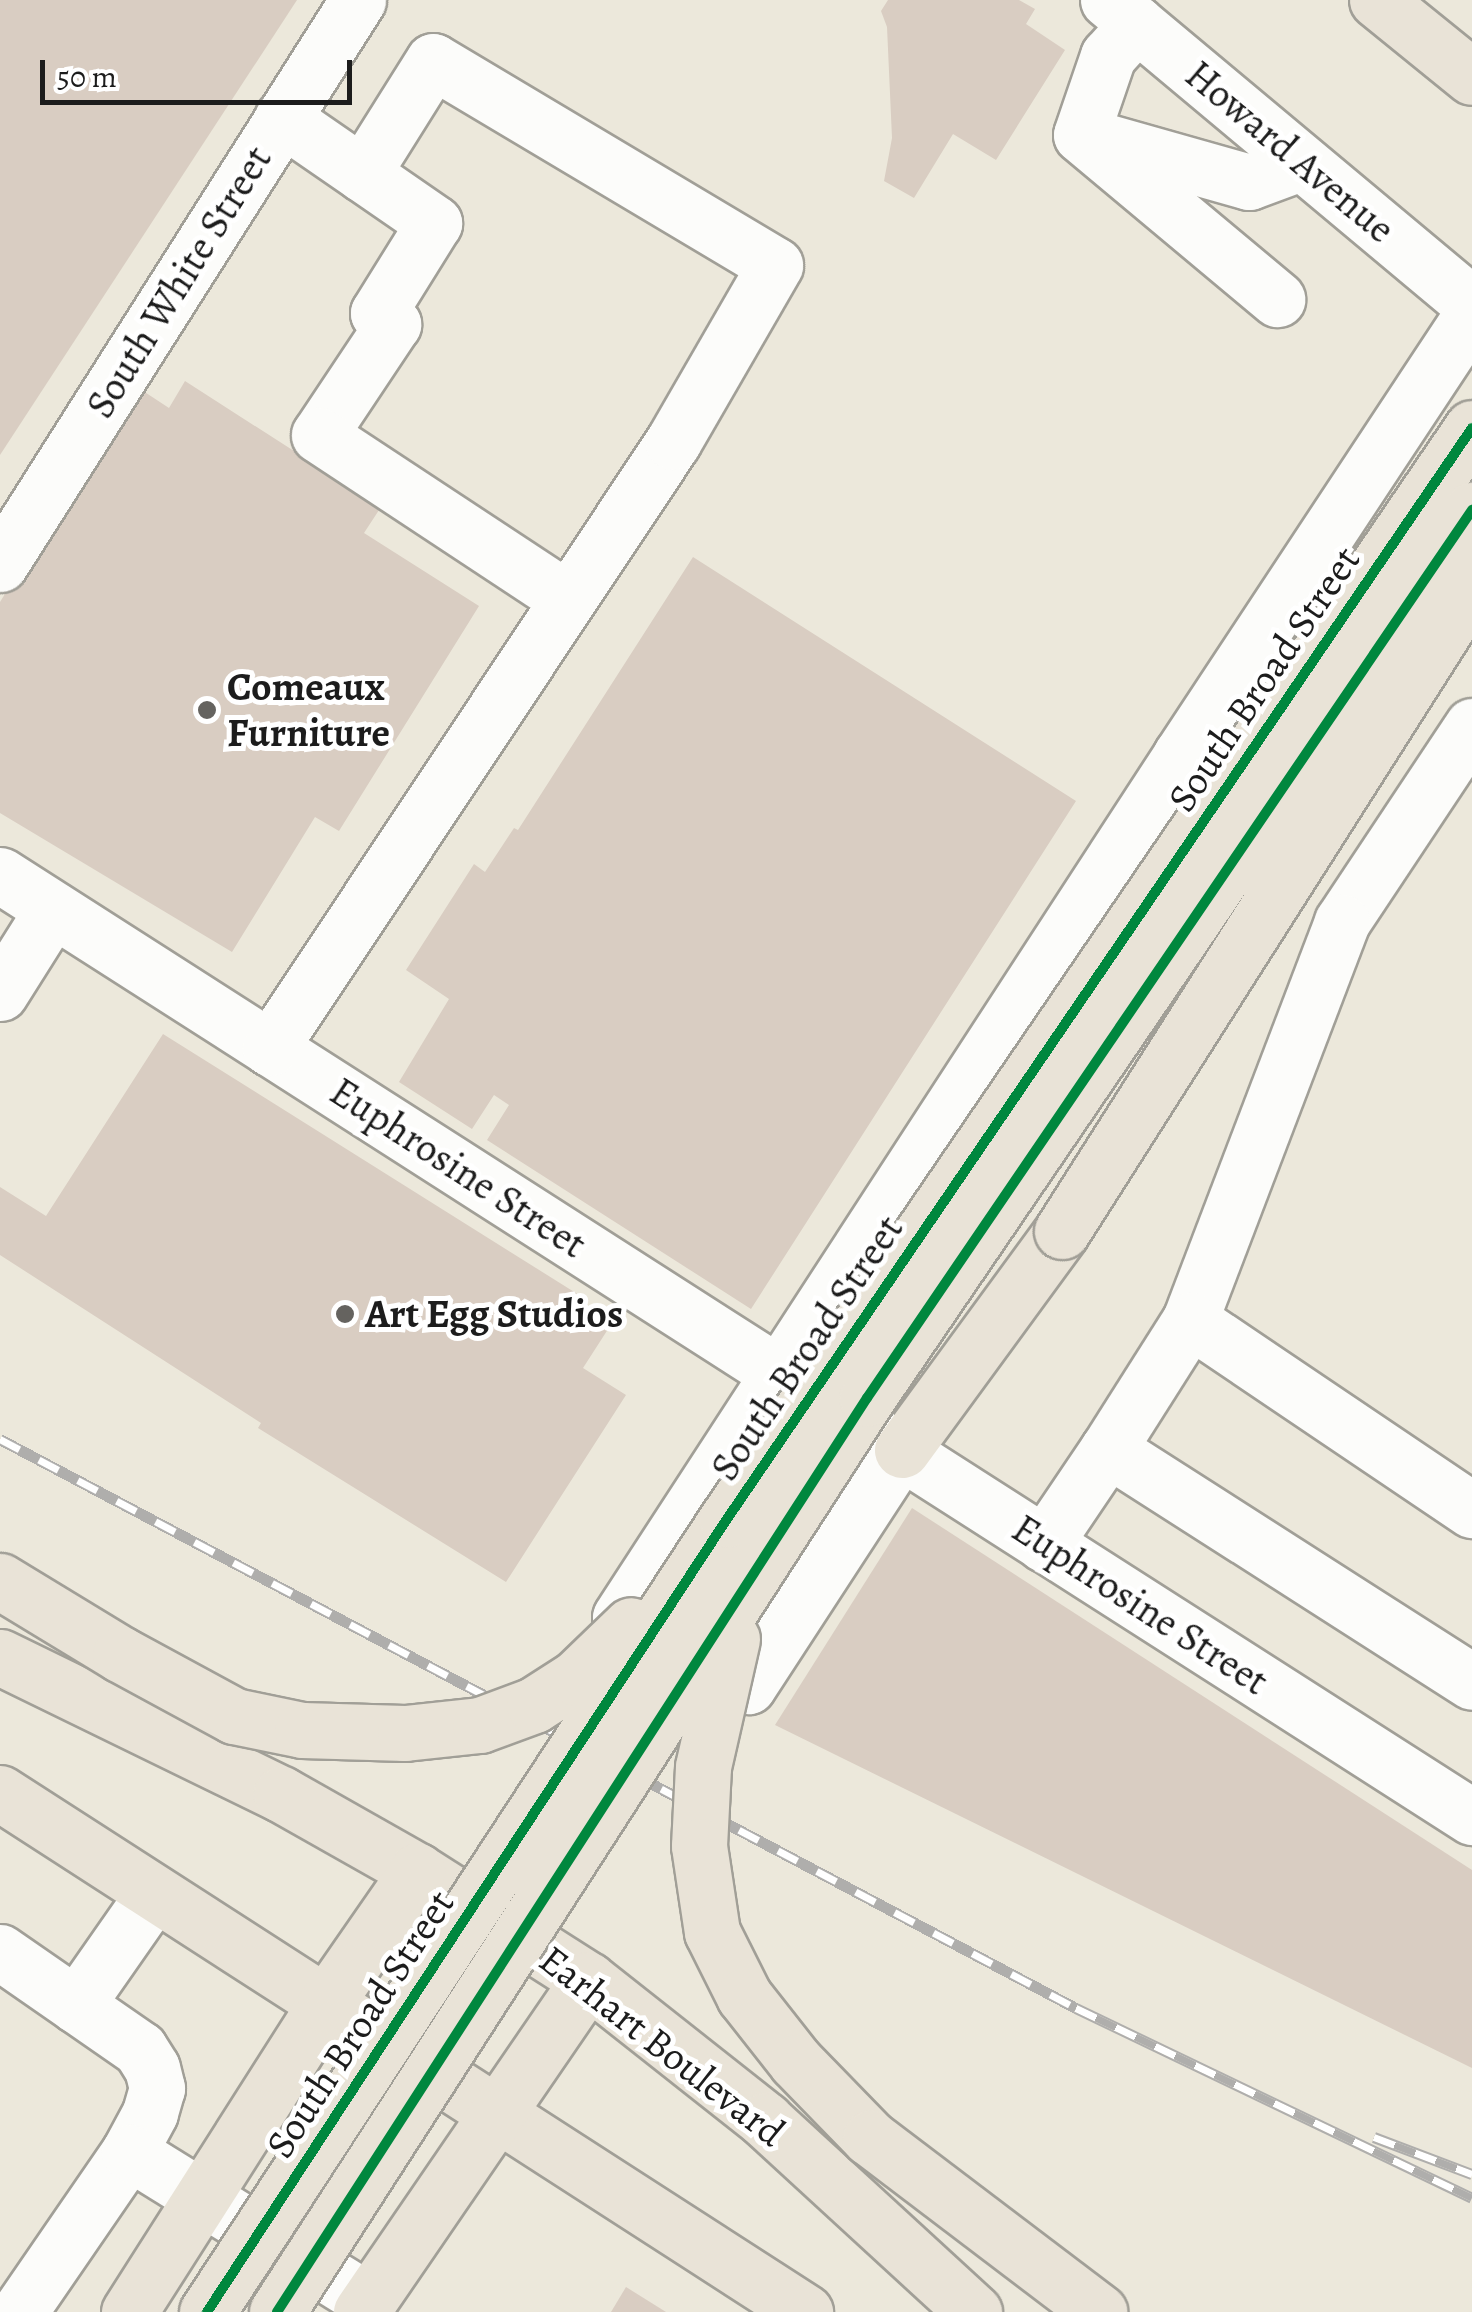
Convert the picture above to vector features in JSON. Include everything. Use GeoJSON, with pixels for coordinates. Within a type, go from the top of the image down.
{"type":"FeatureCollection","features":[{"type":"Feature","properties":{"kind":"main road"},"geometry":{"type":"LineString","coordinates":[[1377,0],[1472,77]]}},
{"type":"Feature","properties":{"kind":"main road","name":"South Broad Street"},"geometry":{"type":"LineString","coordinates":[[207,2312],[727,1520],[1472,428]]}},
{"type":"Feature","properties":{"kind":"main road","name":"South Broad Street"},"geometry":{"type":"LineString","coordinates":[[277,2312],[867,1398],[1472,510]]}},
{"type":"Feature","properties":{"kind":"main road"},"geometry":{"type":"LineString","coordinates":[[902,1450],[1062,1231],[1472,587]]}},
{"type":"Feature","properties":{"kind":"main road"},"geometry":{"type":"LineString","coordinates":[[0,1581],[120,1654],[234,1716],[302,1730],[405,1733],[480,1725],[534,1706],[576,1678],[623,1634],[727,1520]]}},
{"type":"Feature","properties":{"kind":"main road"},"geometry":{"type":"LineString","coordinates":[[744,1594],[704,1767],[698,1846],[712,1932],[744,1996],[796,2062],[870,2138],[1099,2312]]}},
{"type":"Feature","properties":{"kind":"main road","name":"Earhart Boulevard"},"geometry":{"type":"LineString","coordinates":[[0,1658],[280,1794],[417,1871],[588,1980],[766,2120],[974,2312]]}},
{"type":"Feature","properties":{"kind":"main road"},"geometry":{"type":"LineString","coordinates":[[0,1793],[805,2312]]}},
{"type":"Feature","properties":{"kind":"main road"},"geometry":{"type":"LineString","coordinates":[[130,2312],[324,2004],[417,1871]]}},
{"type":"Feature","properties":{"kind":"main road"},"geometry":{"type":"LineString","coordinates":[[365,2306],[588,1980]]}},
{"type":"Feature","properties":{"kind":"street","name":"South White Street"},"geometry":{"type":"LineString","coordinates":[[0,564],[358,0]]}},
{"type":"Feature","properties":{"kind":"street"},"geometry":{"type":"LineString","coordinates":[[1081,134],[1122,12]]}},
{"type":"Feature","properties":{"kind":"street","name":"Howard Avenue"},"geometry":{"type":"LineString","coordinates":[[1122,12],[1472,304]]}},
{"type":"Feature","properties":{"kind":"street"},"geometry":{"type":"LineString","coordinates":[[270,1048],[673,442],[775,265],[433,61],[362,174]]}},
{"type":"Feature","properties":{"kind":"street"},"geometry":{"type":"LineString","coordinates":[[282,118],[434,223],[378,313],[393,324],[319,435],[568,600]]}},
{"type":"Feature","properties":{"kind":"street"},"geometry":{"type":"LineString","coordinates":[[1081,134],[1248,182],[1300,163]]}},
{"type":"Feature","properties":{"kind":"street"},"geometry":{"type":"LineString","coordinates":[[1081,134],[1277,299]]}},
{"type":"Feature","properties":{"kind":"street"},"geometry":{"type":"LineString","coordinates":[[902,1450],[748,1686],[673,1649],[620,1617],[1472,314]]}},
{"type":"Feature","properties":{"kind":"street"},"geometry":{"type":"LineString","coordinates":[[673,1649],[829,1406],[1472,465]]}},
{"type":"Feature","properties":{"kind":"street"},"geometry":{"type":"LineString","coordinates":[[1044,1544],[1190,1320],[1342,922],[1472,726]]}},
{"type":"Feature","properties":{"kind":"street"},"geometry":{"type":"LineString","coordinates":[[1181,755],[1246,799],[1342,922]]}},
{"type":"Feature","properties":{"kind":"street","name":"Euphrosine Street"},"geometry":{"type":"LineString","coordinates":[[0,875],[1472,1817]]}},
{"type":"Feature","properties":{"kind":"street"},"geometry":{"type":"LineString","coordinates":[[0,993],[53,908]]}},
{"type":"Feature","properties":{"kind":"street"},"geometry":{"type":"LineString","coordinates":[[1190,1320],[1472,1510]]}},
{"type":"Feature","properties":{"kind":"street"},"geometry":{"type":"LineString","coordinates":[[1108,1449],[1472,1682]]}},
{"type":"Feature","properties":{"kind":"street"},"geometry":{"type":"LineString","coordinates":[[76,2005],[154,1893]]}},
{"type":"Feature","properties":{"kind":"street"},"geometry":{"type":"LineString","coordinates":[[0,1952],[140,2049],[152,2068],[156,2088],[150,2113],[129,2152],[18,2312]]}},
{"type":"Feature","properties":{"kind":"street"},"geometry":{"type":"LineString","coordinates":[[129,2152],[365,2306]]}},
{"type":"Feature","properties":{"kind":"building"},"geometry":{"type":"Polygon","coordinates":[[[0,0],[297,0],[0,455],[0,0]]]}},
{"type":"Feature","properties":{"kind":"building"},"geometry":{"type":"Polygon","coordinates":[[[888,0],[1019,0],[1035,9],[1026,24],[1065,50],[996,160],[953,134],[914,198],[884,181],[892,138],[887,27],[881,11],[888,0]]]}},
{"type":"Feature","properties":{"kind":"building","name":"Comeaux Furniture"},"geometry":{"type":"Polygon","coordinates":[[[185,381],[381,507],[364,533],[479,606],[339,831],[315,817],[232,952],[0,813],[0,602],[134,385],[169,408],[185,381]]]}},
{"type":"Feature","properties":{"kind":"building"},"geometry":{"type":"Polygon","coordinates":[[[693,557],[1076,801],[751,1309],[487,1140],[509,1105],[494,1095],[472,1129],[399,1082],[449,999],[406,970],[474,864],[485,872],[514,828],[518,830],[693,557]]]}},
{"type":"Feature","properties":{"kind":"building","name":"Art Egg Studios"},"geometry":{"type":"Polygon","coordinates":[[[163,1034],[587,1300],[584,1305],[612,1323],[583,1368],[626,1395],[506,1582],[258,1428],[261,1423],[0,1255],[0,1187],[46,1216],[163,1034]]]}},
{"type":"Feature","properties":{"kind":"building"},"geometry":{"type":"Polygon","coordinates":[[[912,1508],[1472,1870],[1472,2068],[775,1725],[912,1508]]]}},
{"type":"Feature","properties":{"kind":"building"},"geometry":{"type":"Polygon","coordinates":[[[626,2287],[666,2312],[611,2312],[626,2287]]]}},
{"type":"Feature","properties":{"kind":"railway"},"geometry":{"type":"LineString","coordinates":[[0,1439],[1076,2008],[1472,2198]]}},
{"type":"Feature","properties":{"kind":"railway"},"geometry":{"type":"LineString","coordinates":[[1374,2137],[1472,2174]]}},
{"type":"Feature","properties":{"kind":"cycle path"},"geometry":{"type":"LineString","coordinates":[[207,2312],[727,1519],[1472,428]]}},
{"type":"Feature","properties":{"kind":"cycle path"},"geometry":{"type":"LineString","coordinates":[[277,2312],[867,1398],[1472,510]]}},
{"type":"Feature","properties":{"kind":"place","name":"Comeaux Furniture"},"geometry":{"type":"Point","coordinates":[207,710]}},
{"type":"Feature","properties":{"kind":"place","name":"Art Egg Studios"},"geometry":{"type":"Point","coordinates":[345,1314]}}]}
